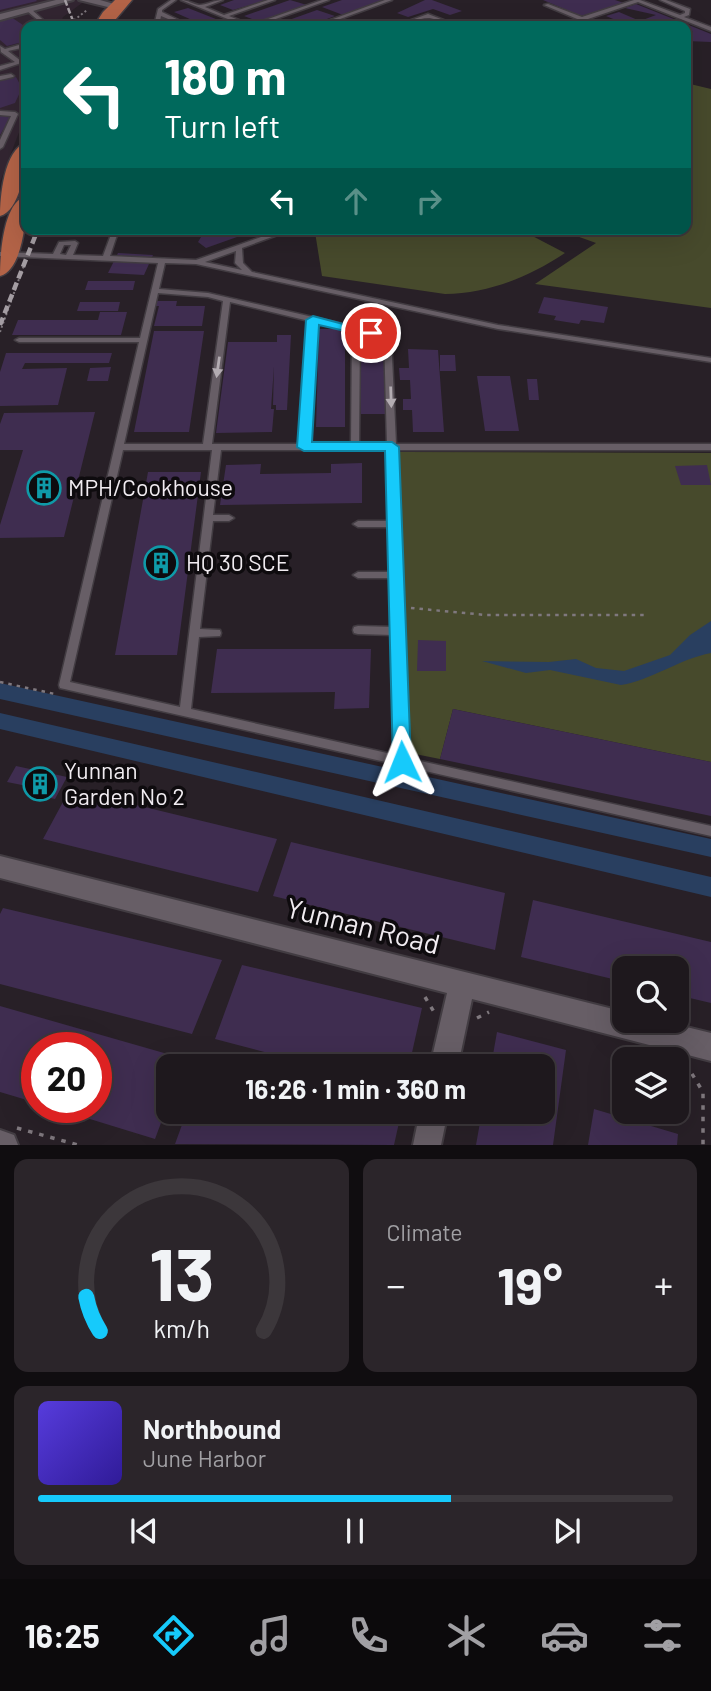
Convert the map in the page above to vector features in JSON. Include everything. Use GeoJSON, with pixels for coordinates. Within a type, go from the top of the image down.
{"type":"FeatureCollection","features":[{"type":"Feature","properties":{"kind":"main road"},"geometry":{"type":"LineString","coordinates":[[86,20],[103,2]]}},
{"type":"Feature","properties":{"kind":"main road"},"geometry":{"type":"LineString","coordinates":[[102,21],[103,2]]}},
{"type":"Feature","properties":{"kind":"main road"},"geometry":{"type":"LineString","coordinates":[[0,210],[21,161]]}},
{"type":"Feature","properties":{"kind":"main road"},"geometry":{"type":"LineString","coordinates":[[8,258],[21,218]]}},
{"type":"Feature","properties":{"kind":"street"},"geometry":{"type":"LineString","coordinates":[[0,16],[68,0]]}},
{"type":"Feature","properties":{"kind":"street","name":"Yunnan Road"},"geometry":{"type":"LineString","coordinates":[[0,867],[711,1046]]}},
{"type":"Feature","properties":{"kind":"street"},"geometry":{"type":"LineString","coordinates":[[447,1054],[462,983]]}},
{"type":"Feature","properties":{"kind":"street"},"geometry":{"type":"LineString","coordinates":[[427,1145],[431,1124]]}},
{"type":"Feature","properties":{"kind":"lane"},"geometry":{"type":"LineString","coordinates":[[157,21],[159,13],[174,0]]}},
{"type":"Feature","properties":{"kind":"lane"},"geometry":{"type":"LineString","coordinates":[[183,0],[238,21]]}},
{"type":"Feature","properties":{"kind":"lane"},"geometry":{"type":"LineString","coordinates":[[200,7],[221,0]]}},
{"type":"Feature","properties":{"kind":"lane"},"geometry":{"type":"LineString","coordinates":[[225,16],[273,0]]}},
{"type":"Feature","properties":{"kind":"lane"},"geometry":{"type":"LineString","coordinates":[[266,21],[327,0]]}},
{"type":"Feature","properties":{"kind":"lane"},"geometry":{"type":"LineString","coordinates":[[331,21],[390,0]]}},
{"type":"Feature","properties":{"kind":"lane"},"geometry":{"type":"LineString","coordinates":[[546,5],[582,19],[636,0],[690,21]]}},
{"type":"Feature","properties":{"kind":"lane"},"geometry":{"type":"LineString","coordinates":[[662,0],[689,12],[679,17]]}},
{"type":"Feature","properties":{"kind":"lane"},"geometry":{"type":"LineString","coordinates":[[29,9],[42,21]]}},
{"type":"Feature","properties":{"kind":"lane"},"geometry":{"type":"LineString","coordinates":[[159,13],[177,21]]}},
{"type":"Feature","properties":{"kind":"lane"},"geometry":{"type":"LineString","coordinates":[[413,21],[428,16],[442,21]]}},
{"type":"Feature","properties":{"kind":"lane"},"geometry":{"type":"LineString","coordinates":[[691,22],[711,29]]}},
{"type":"Feature","properties":{"kind":"lane"},"geometry":{"type":"LineString","coordinates":[[2,50],[21,46]]}},
{"type":"Feature","properties":{"kind":"lane"},"geometry":{"type":"LineString","coordinates":[[0,68],[19,62],[2,50]]}},
{"type":"Feature","properties":{"kind":"lane"},"geometry":{"type":"LineString","coordinates":[[0,78],[11,76]]}},
{"type":"Feature","properties":{"kind":"lane"},"geometry":{"type":"LineString","coordinates":[[0,113],[15,114],[0,147]]}},
{"type":"Feature","properties":{"kind":"lane"},"geometry":{"type":"LineString","coordinates":[[106,258],[114,235]]}},
{"type":"Feature","properties":{"kind":"lane"},"geometry":{"type":"LineString","coordinates":[[196,262],[275,235]]}},
{"type":"Feature","properties":{"kind":"lane"},"geometry":{"type":"LineString","coordinates":[[56,255],[61,243],[75,243],[69,256]]}},
{"type":"Feature","properties":{"kind":"lane"},"geometry":{"type":"LineString","coordinates":[[239,248],[239,263],[251,275]]}},
{"type":"Feature","properties":{"kind":"lane"},"geometry":{"type":"LineString","coordinates":[[8,258],[56,255],[196,262],[498,327],[711,360]]}},
{"type":"Feature","properties":{"kind":"lane"},"geometry":{"type":"LineString","coordinates":[[162,260],[64,685],[711,831]]}},
{"type":"Feature","properties":{"kind":"lane"},"geometry":{"type":"LineString","coordinates":[[155,291],[197,293],[388,339],[402,762]]}},
{"type":"Feature","properties":{"kind":"lane"},"geometry":{"type":"LineString","coordinates":[[185,713],[208,519],[212,447],[227,300]]}},
{"type":"Feature","properties":{"kind":"lane"},"geometry":{"type":"LineString","coordinates":[[304,447],[313,320]]}},
{"type":"Feature","properties":{"kind":"lane"},"geometry":{"type":"LineString","coordinates":[[355,447],[356,330]]}},
{"type":"Feature","properties":{"kind":"lane"},"geometry":{"type":"LineString","coordinates":[[19,340],[144,340]]}},
{"type":"Feature","properties":{"kind":"lane"},"geometry":{"type":"LineString","coordinates":[[120,447],[711,447]]}},
{"type":"Feature","properties":{"kind":"lane"},"geometry":{"type":"LineString","coordinates":[[208,519],[229,518]]}},
{"type":"Feature","properties":{"kind":"lane"},"geometry":{"type":"LineString","coordinates":[[358,524],[395,524]]}},
{"type":"Feature","properties":{"kind":"lane"},"geometry":{"type":"LineString","coordinates":[[358,575],[396,575]]}},
{"type":"Feature","properties":{"kind":"lane"},"geometry":{"type":"LineString","coordinates":[[358,630],[398,631]]}},
{"type":"Feature","properties":{"kind":"lane"},"geometry":{"type":"LineString","coordinates":[[195,633],[216,633]]}},
{"type":"Feature","properties":{"kind":"path"},"geometry":{"type":"LineString","coordinates":[[78,21],[103,2]]}},
{"type":"Feature","properties":{"kind":"path"},"geometry":{"type":"LineString","coordinates":[[0,332],[8,258],[30,235]]}},
{"type":"Feature","properties":{"kind":"path"},"geometry":{"type":"LineString","coordinates":[[397,607],[486,615],[647,615]]}},
{"type":"Feature","properties":{"kind":"path"},"geometry":{"type":"LineString","coordinates":[[472,1026],[479,1016],[499,1008]]}},
{"type":"Feature","properties":{"kind":"path"},"geometry":{"type":"LineString","coordinates":[[689,1067],[696,1073],[705,1091],[703,1145]]}},
{"type":"Feature","properties":{"kind":"path"},"geometry":{"type":"LineString","coordinates":[[6,1138],[78,1145]]}},
{"type":"Feature","properties":{"kind":"shaded area"},"geometry":{"type":"Polygon","coordinates":[[[0,0],[86,0],[63,17],[62,21],[21,21],[21,127],[0,182],[0,0]]]}},
{"type":"Feature","properties":{"kind":"green space"},"geometry":{"type":"Polygon","coordinates":[[[691,84],[711,89],[711,308],[535,284],[596,243],[574,235],[691,235],[691,84]]]}},
{"type":"Feature","properties":{"kind":"green space"},"geometry":{"type":"Polygon","coordinates":[[[315,235],[530,235],[565,253],[508,282],[461,293],[445,294],[322,276],[315,235]]]}},
{"type":"Feature","properties":{"kind":"green space"},"geometry":{"type":"Polygon","coordinates":[[[399,452],[711,453],[711,762],[453,709],[440,759],[410,753],[399,452]]]}},
{"type":"Feature","properties":{"kind":"water"},"geometry":{"type":"Polygon","coordinates":[[[711,621],[711,653],[621,685],[550,670],[526,673],[482,661],[549,662],[576,659],[596,668],[624,671],[670,655],[690,635],[711,621]]]}},
{"type":"Feature","properties":{"kind":"building"},"geometry":{"type":"Polygon","coordinates":[[[0,0],[36,0],[37,1],[0,10],[0,0]]]}},
{"type":"Feature","properties":{"kind":"building"},"geometry":{"type":"Polygon","coordinates":[[[234,0],[264,1],[233,10],[220,5],[234,0]]]}},
{"type":"Feature","properties":{"kind":"building"},"geometry":{"type":"Polygon","coordinates":[[[290,0],[307,5],[263,21],[244,16],[290,0]]]}},
{"type":"Feature","properties":{"kind":"building"},"geometry":{"type":"Polygon","coordinates":[[[342,0],[384,0],[343,15],[322,7],[342,0]]]}},
{"type":"Feature","properties":{"kind":"building"},"geometry":{"type":"Polygon","coordinates":[[[425,0],[462,11],[450,15],[433,9],[408,17],[397,13],[425,0]]]}},
{"type":"Feature","properties":{"kind":"building"},"geometry":{"type":"Polygon","coordinates":[[[543,0],[615,0],[624,3],[581,16],[543,0]]]}},
{"type":"Feature","properties":{"kind":"building"},"geometry":{"type":"Polygon","coordinates":[[[636,4],[678,21],[640,21],[656,15],[625,8],[636,4]]]}},
{"type":"Feature","properties":{"kind":"building"},"geometry":{"type":"Polygon","coordinates":[[[188,8],[221,21],[189,21],[192,20],[174,12],[188,8]]]}},
{"type":"Feature","properties":{"kind":"building"},"geometry":{"type":"Polygon","coordinates":[[[317,10],[335,16],[322,21],[286,21],[317,10]]]}},
{"type":"Feature","properties":{"kind":"building"},"geometry":{"type":"Polygon","coordinates":[[[619,12],[640,21],[618,21],[606,16],[619,12]]]}},
{"type":"Feature","properties":{"kind":"building"},"geometry":{"type":"Polygon","coordinates":[[[11,17],[21,24],[21,42],[7,46],[0,40],[0,19],[11,17]]]}},
{"type":"Feature","properties":{"kind":"building"},"geometry":{"type":"Polygon","coordinates":[[[691,26],[711,34],[711,42],[691,41],[691,26]]]}},
{"type":"Feature","properties":{"kind":"building"},"geometry":{"type":"Polygon","coordinates":[[[16,77],[21,90],[15,103],[0,108],[0,80],[16,77]]]}},
{"type":"Feature","properties":{"kind":"building"},"geometry":{"type":"Polygon","coordinates":[[[0,113],[12,114],[0,135],[0,113]]]}},
{"type":"Feature","properties":{"kind":"building"},"geometry":{"type":"Polygon","coordinates":[[[202,235],[243,235],[206,248],[198,242],[202,235]]]}},
{"type":"Feature","properties":{"kind":"building"},"geometry":{"type":"Polygon","coordinates":[[[118,253],[153,255],[144,275],[108,273],[118,253]]]}},
{"type":"Feature","properties":{"kind":"building"},"geometry":{"type":"Polygon","coordinates":[[[88,281],[135,281],[133,290],[85,290],[88,281]]]}},
{"type":"Feature","properties":{"kind":"building"},"geometry":{"type":"Polygon","coordinates":[[[544,297],[608,307],[604,323],[581,320],[579,324],[554,320],[556,316],[538,313],[544,297]]]}},
{"type":"Feature","properties":{"kind":"building"},"geometry":{"type":"Polygon","coordinates":[[[156,301],[177,301],[176,306],[205,306],[202,326],[154,326],[159,306],[155,306],[156,301]]]}},
{"type":"Feature","properties":{"kind":"building"},"geometry":{"type":"Polygon","coordinates":[[[80,302],[120,302],[118,311],[77,311],[80,302]]]}},
{"type":"Feature","properties":{"kind":"building"},"geometry":{"type":"Polygon","coordinates":[[[100,312],[127,312],[121,335],[12,335],[18,320],[98,320],[100,312]]]}},
{"type":"Feature","properties":{"kind":"building"},"geometry":{"type":"Polygon","coordinates":[[[319,329],[345,329],[345,427],[316,427],[319,329]]]}},
{"type":"Feature","properties":{"kind":"building"},"geometry":{"type":"Polygon","coordinates":[[[154,331],[204,331],[189,432],[134,432],[154,331]]]}},
{"type":"Feature","properties":{"kind":"building"},"geometry":{"type":"Polygon","coordinates":[[[277,335],[291,335],[287,410],[276,410],[276,405],[273,405],[274,366],[272,432],[216,433],[228,342],[277,342],[277,335]]]}},
{"type":"Feature","properties":{"kind":"building"},"geometry":{"type":"Polygon","coordinates":[[[383,338],[386,414],[361,414],[359,339],[383,338]]]}},
{"type":"Feature","properties":{"kind":"building"},"geometry":{"type":"Polygon","coordinates":[[[408,349],[438,350],[444,432],[413,432],[412,410],[403,410],[403,399],[411,399],[410,380],[400,380],[399,368],[409,368],[408,349]]]}},
{"type":"Feature","properties":{"kind":"building"},"geometry":{"type":"Polygon","coordinates":[[[6,353],[112,353],[109,363],[25,363],[22,369],[67,368],[58,405],[0,406],[0,372],[6,353]]]}},
{"type":"Feature","properties":{"kind":"building"},"geometry":{"type":"Polygon","coordinates":[[[440,355],[455,355],[456,371],[440,371],[440,355]]]}},
{"type":"Feature","properties":{"kind":"building"},"geometry":{"type":"Polygon","coordinates":[[[111,367],[108,381],[87,381],[90,368],[111,367]]]}},
{"type":"Feature","properties":{"kind":"building"},"geometry":{"type":"Polygon","coordinates":[[[477,376],[510,376],[519,431],[485,431],[477,376]]]}},
{"type":"Feature","properties":{"kind":"building"},"geometry":{"type":"Polygon","coordinates":[[[527,379],[537,379],[539,400],[529,400],[527,379]]]}},
{"type":"Feature","properties":{"kind":"building","name":"MPH/Cookhouse"},"geometry":{"type":"Polygon","coordinates":[[[95,412],[64,537],[0,538],[0,525],[23,450],[0,450],[0,424],[4,413],[95,412]]]}},
{"type":"Feature","properties":{"kind":"building"},"geometry":{"type":"Polygon","coordinates":[[[362,463],[362,503],[220,505],[226,465],[261,464],[260,474],[331,473],[331,464],[362,463]]]}},
{"type":"Feature","properties":{"kind":"building"},"geometry":{"type":"Polygon","coordinates":[[[707,465],[711,485],[681,485],[675,466],[707,465]]]}},
{"type":"Feature","properties":{"kind":"building","name":"HQ 30 SCE"},"geometry":{"type":"Polygon","coordinates":[[[148,472],[201,472],[177,655],[115,655],[148,472]]]}},
{"type":"Feature","properties":{"kind":"building"},"geometry":{"type":"Polygon","coordinates":[[[418,640],[446,641],[446,671],[417,671],[418,640]]]}},
{"type":"Feature","properties":{"kind":"building"},"geometry":{"type":"Polygon","coordinates":[[[217,649],[371,649],[369,708],[334,709],[335,692],[211,693],[217,649]]]}},
{"type":"Feature","properties":{"kind":"building"},"geometry":{"type":"Polygon","coordinates":[[[453,709],[711,762],[711,816],[440,759],[453,709]]]}},
{"type":"Feature","properties":{"kind":"building","name":"Yunnan Garden No 2"},"geometry":{"type":"Polygon","coordinates":[[[16,766],[67,777],[55,799],[24,792],[27,786],[7,782],[16,766]]]}},
{"type":"Feature","properties":{"kind":"building"},"geometry":{"type":"Polygon","coordinates":[[[70,789],[277,839],[258,892],[43,839],[70,789]]]}},
{"type":"Feature","properties":{"kind":"building"},"geometry":{"type":"Polygon","coordinates":[[[291,842],[505,893],[495,950],[273,896],[291,842]]]}},
{"type":"Feature","properties":{"kind":"building"},"geometry":{"type":"Polygon","coordinates":[[[533,900],[711,942],[711,1003],[689,998],[689,956],[612,956],[612,979],[521,957],[533,900]]]}},
{"type":"Feature","properties":{"kind":"building"},"geometry":{"type":"Polygon","coordinates":[[[3,908],[222,960],[192,1034],[0,984],[0,914],[3,908]]]}},
{"type":"Feature","properties":{"kind":"building"},"geometry":{"type":"Polygon","coordinates":[[[242,965],[422,1008],[412,1054],[272,1054],[215,1039],[242,965]]]}},
{"type":"Feature","properties":{"kind":"building"},"geometry":{"type":"Polygon","coordinates":[[[0,1006],[91,1032],[21,1032],[21,1098],[0,1092],[0,1006]]]}},
{"type":"Feature","properties":{"kind":"building"},"geometry":{"type":"Polygon","coordinates":[[[497,1032],[566,1050],[553,1145],[476,1145],[480,1124],[555,1124],[555,1054],[493,1054],[497,1032]]]}},
{"type":"Feature","properties":{"kind":"building"},"geometry":{"type":"Polygon","coordinates":[[[112,1038],[168,1054],[156,1054],[156,1124],[161,1124],[155,1139],[103,1123],[112,1123],[112,1038]]]}},
{"type":"Feature","properties":{"kind":"building"},"geometry":{"type":"Polygon","coordinates":[[[594,1109],[612,1114],[612,1124],[644,1124],[678,1134],[677,1145],[588,1145],[594,1109]]]}},
{"type":"Feature","properties":{"kind":"building"},"geometry":{"type":"Polygon","coordinates":[[[182,1124],[399,1124],[394,1145],[175,1144],[182,1124]]]}},
{"type":"Feature","properties":{"kind":"waterway"},"geometry":{"type":"LineString","coordinates":[[0,691],[711,848]]}},
{"type":"Feature","properties":{"kind":"waterway"},"geometry":{"type":"LineString","coordinates":[[0,721],[711,887]]}},
{"type":"Feature","properties":{"kind":"railway"},"geometry":{"type":"LineString","coordinates":[[65,0],[73,21]]}},
{"type":"Feature","properties":{"kind":"railway"},"geometry":{"type":"LineString","coordinates":[[0,325],[36,235]]}},
{"type":"Feature","properties":{"kind":"place","name":"MPH/Cookhouse"},"geometry":{"type":"Point","coordinates":[44,488]}},
{"type":"Feature","properties":{"kind":"place","name":"HQ 30 SCE"},"geometry":{"type":"Point","coordinates":[161,563]}},
{"type":"Feature","properties":{"kind":"place","name":"Yunnan Garden No 2"},"geometry":{"type":"Point","coordinates":[40,784]}},
{"type":"Feature","properties":{"kind":"route"},"geometry":{"type":"LineString","coordinates":[[371,333],[313,320],[304,447],[392,447],[402,762]]}}]}
